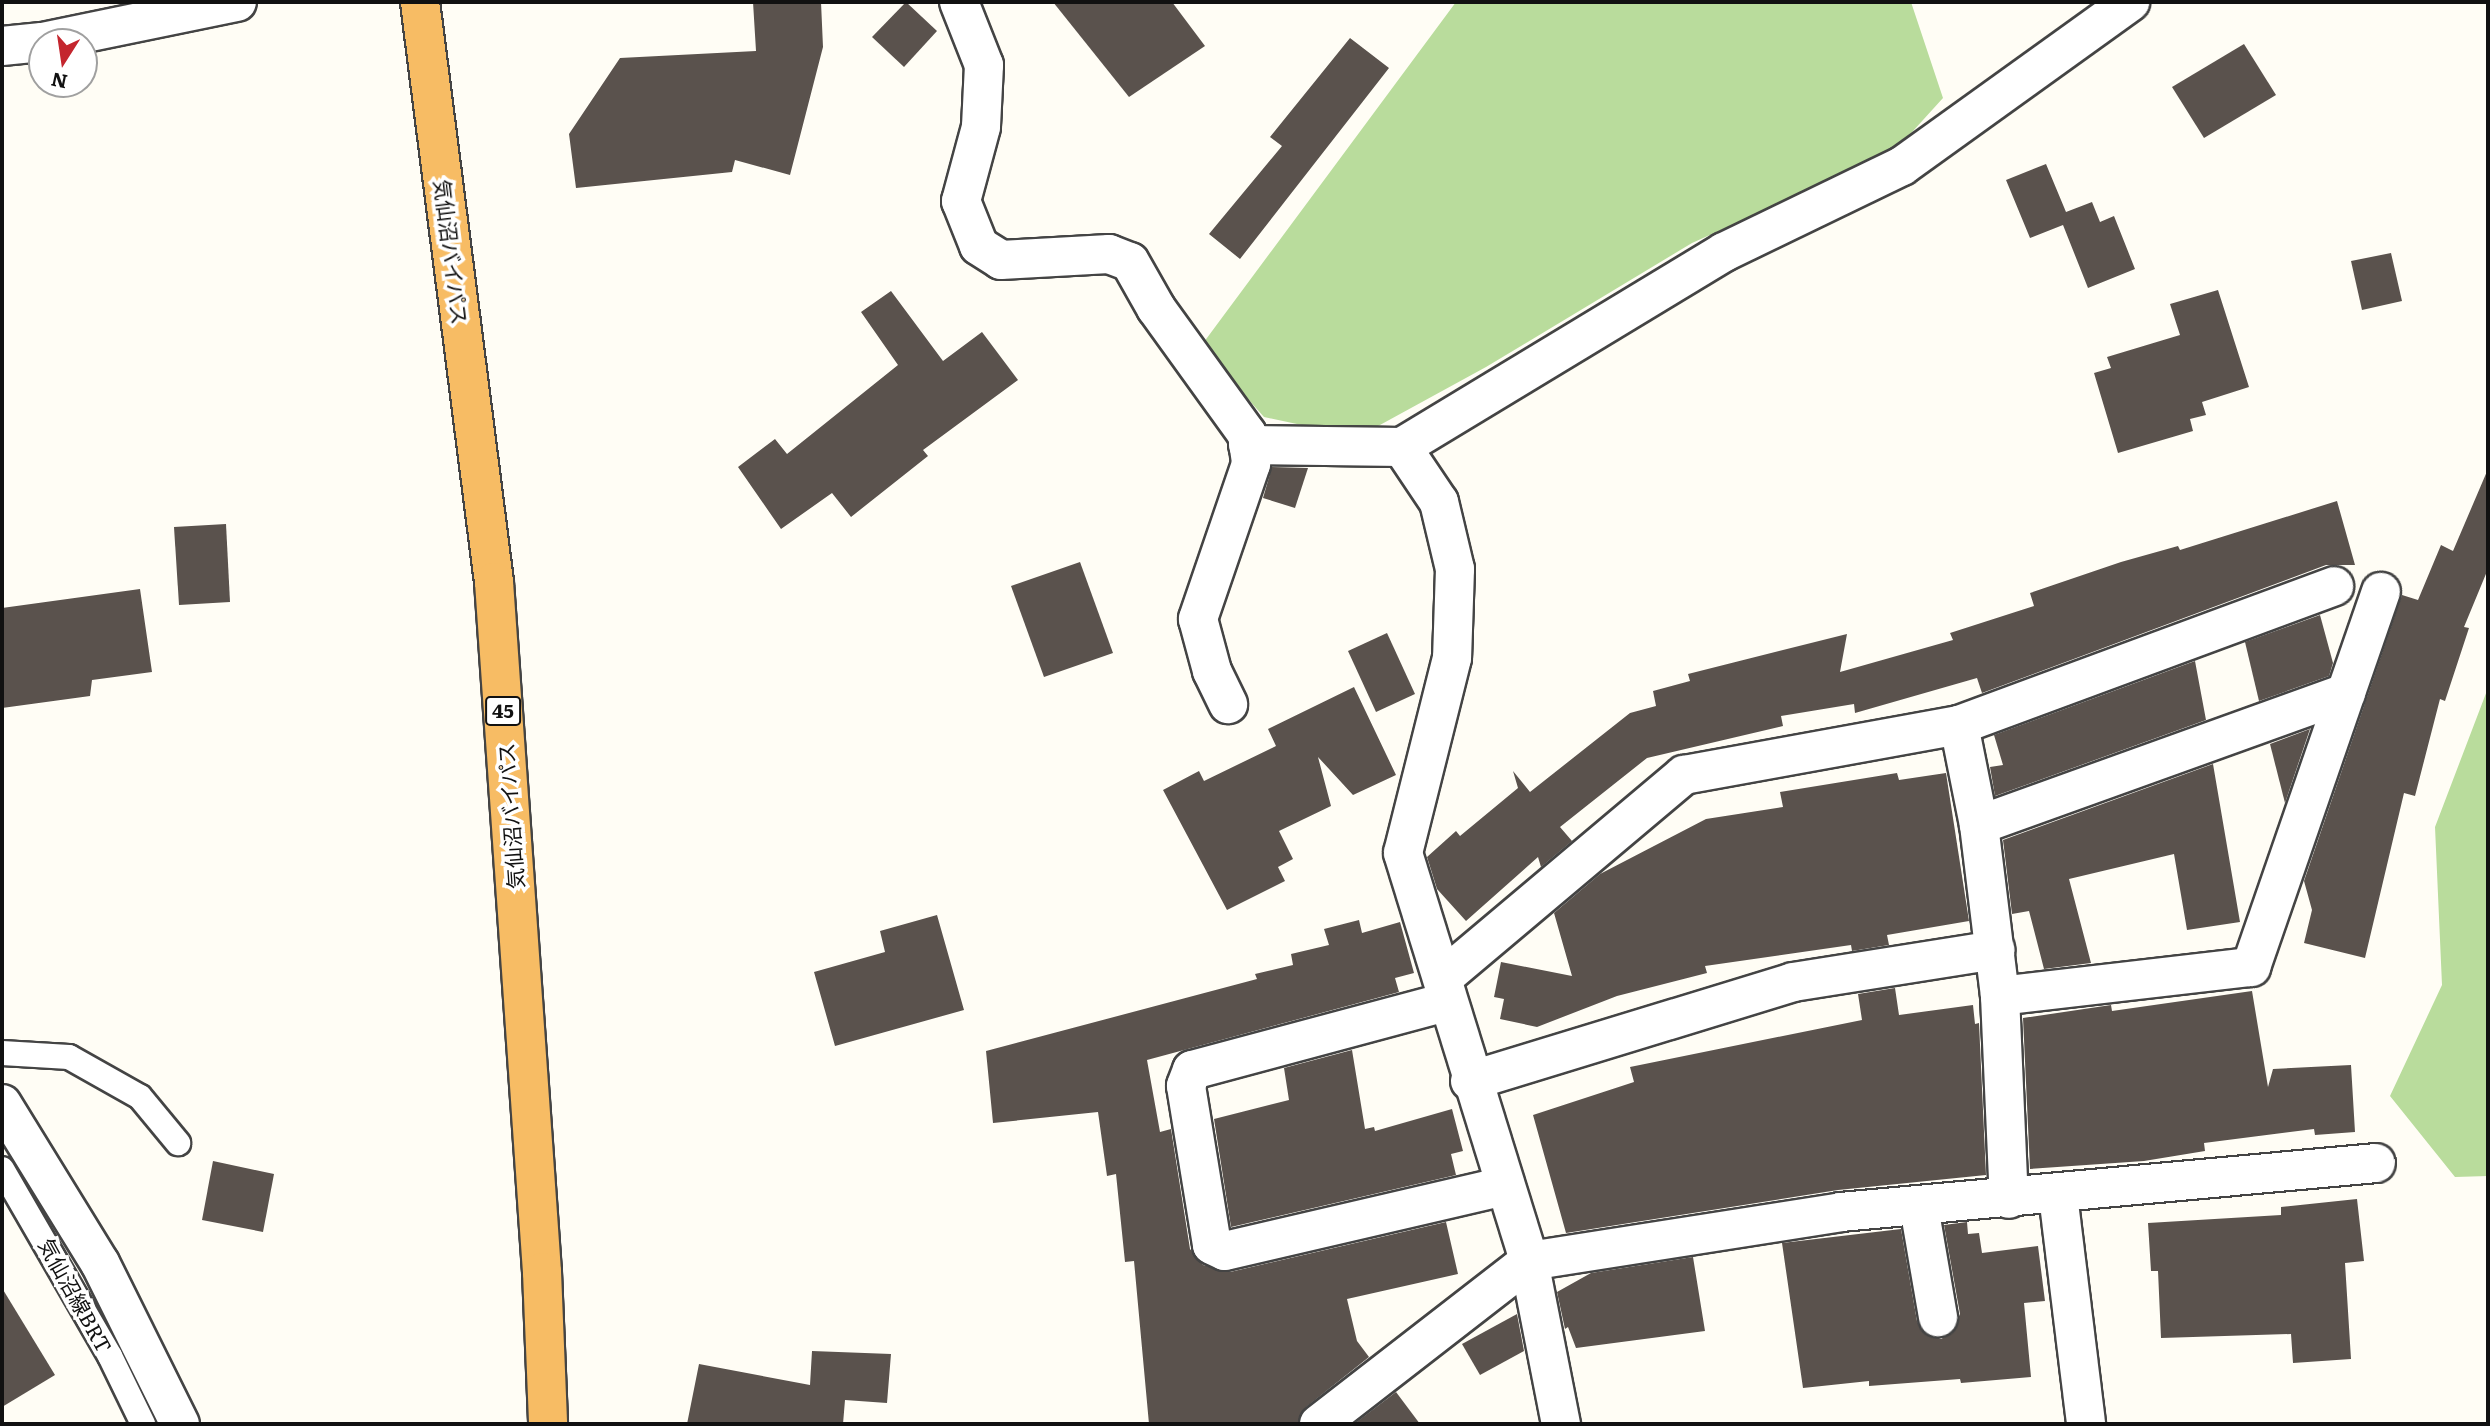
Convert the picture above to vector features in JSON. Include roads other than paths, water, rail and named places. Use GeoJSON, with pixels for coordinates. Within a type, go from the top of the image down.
{"type":"FeatureCollection","features":[{"type":"Feature","properties":{"kind":"highway","name":"気仙沼バイパス"},"geometry":{"type":"LineString","coordinates":[[420,2],[494,582],[542,1272],[548,1424]]}},
{"type":"Feature","properties":{"kind":"street"},"geometry":{"type":"LineString","coordinates":[[98,31],[237,2]]}},
{"type":"Feature","properties":{"kind":"street"},"geometry":{"type":"LineString","coordinates":[[959,2],[985,65],[981,127],[961,201],[979,246],[1001,260],[1109,254],[1130,262],[1157,308],[1247,434],[1251,464],[1198,619],[1212,671],[1228,704]]}},
{"type":"Feature","properties":{"kind":"street"},"geometry":{"type":"LineString","coordinates":[[1248,445],[1402,447],[1724,252],[1902,166],[2130,2]]}},
{"type":"Feature","properties":{"kind":"street"},"geometry":{"type":"LineString","coordinates":[[2,46],[28,43]]}},
{"type":"Feature","properties":{"kind":"street"},"geometry":{"type":"LineString","coordinates":[[1402,447],[1439,502],[1455,569],[1452,658],[1402,853],[1470,1081],[1529,1261],[1560,1424]]}},
{"type":"Feature","properties":{"kind":"street"},"geometry":{"type":"LineString","coordinates":[[1504,1186],[1225,1251],[1212,1245],[1186,1086],[1192,1070],[1445,990],[1684,775],[1959,726],[2334,586]]}},
{"type":"Feature","properties":{"kind":"street"},"geometry":{"type":"LineString","coordinates":[[2000,996],[2251,967],[2381,592]]}},
{"type":"Feature","properties":{"kind":"street"},"geometry":{"type":"LineString","coordinates":[[1979,825],[2346,693]]}},
{"type":"Feature","properties":{"kind":"street"},"geometry":{"type":"LineString","coordinates":[[1959,726],[1979,825],[2000,996],[2009,1199]]}},
{"type":"Feature","properties":{"kind":"street"},"geometry":{"type":"LineString","coordinates":[[1470,1081],[1793,982],[1995,950]]}},
{"type":"Feature","properties":{"kind":"street"},"geometry":{"type":"LineString","coordinates":[[2,1104],[100,1263],[180,1424]]}},
{"type":"Feature","properties":{"kind":"street"},"geometry":{"type":"LineString","coordinates":[[1318,1424],[1529,1261],[1841,1212],[2058,1195],[2376,1163]]}},
{"type":"Feature","properties":{"kind":"street"},"geometry":{"type":"LineString","coordinates":[[2058,1195],[2086,1424]]}},
{"type":"Feature","properties":{"kind":"street"},"geometry":{"type":"LineString","coordinates":[[1919,1207],[1938,1317]]}},
{"type":"Feature","properties":{"kind":"lane"},"geometry":{"type":"LineString","coordinates":[[2,1053],[69,1057],[141,1097],[178,1143]]}},
{"type":"Feature","properties":{"kind":"lane","name":"気仙沼線BRT"},"geometry":{"type":"LineString","coordinates":[[2,1169],[97,1333],[143,1424]]}}]}
